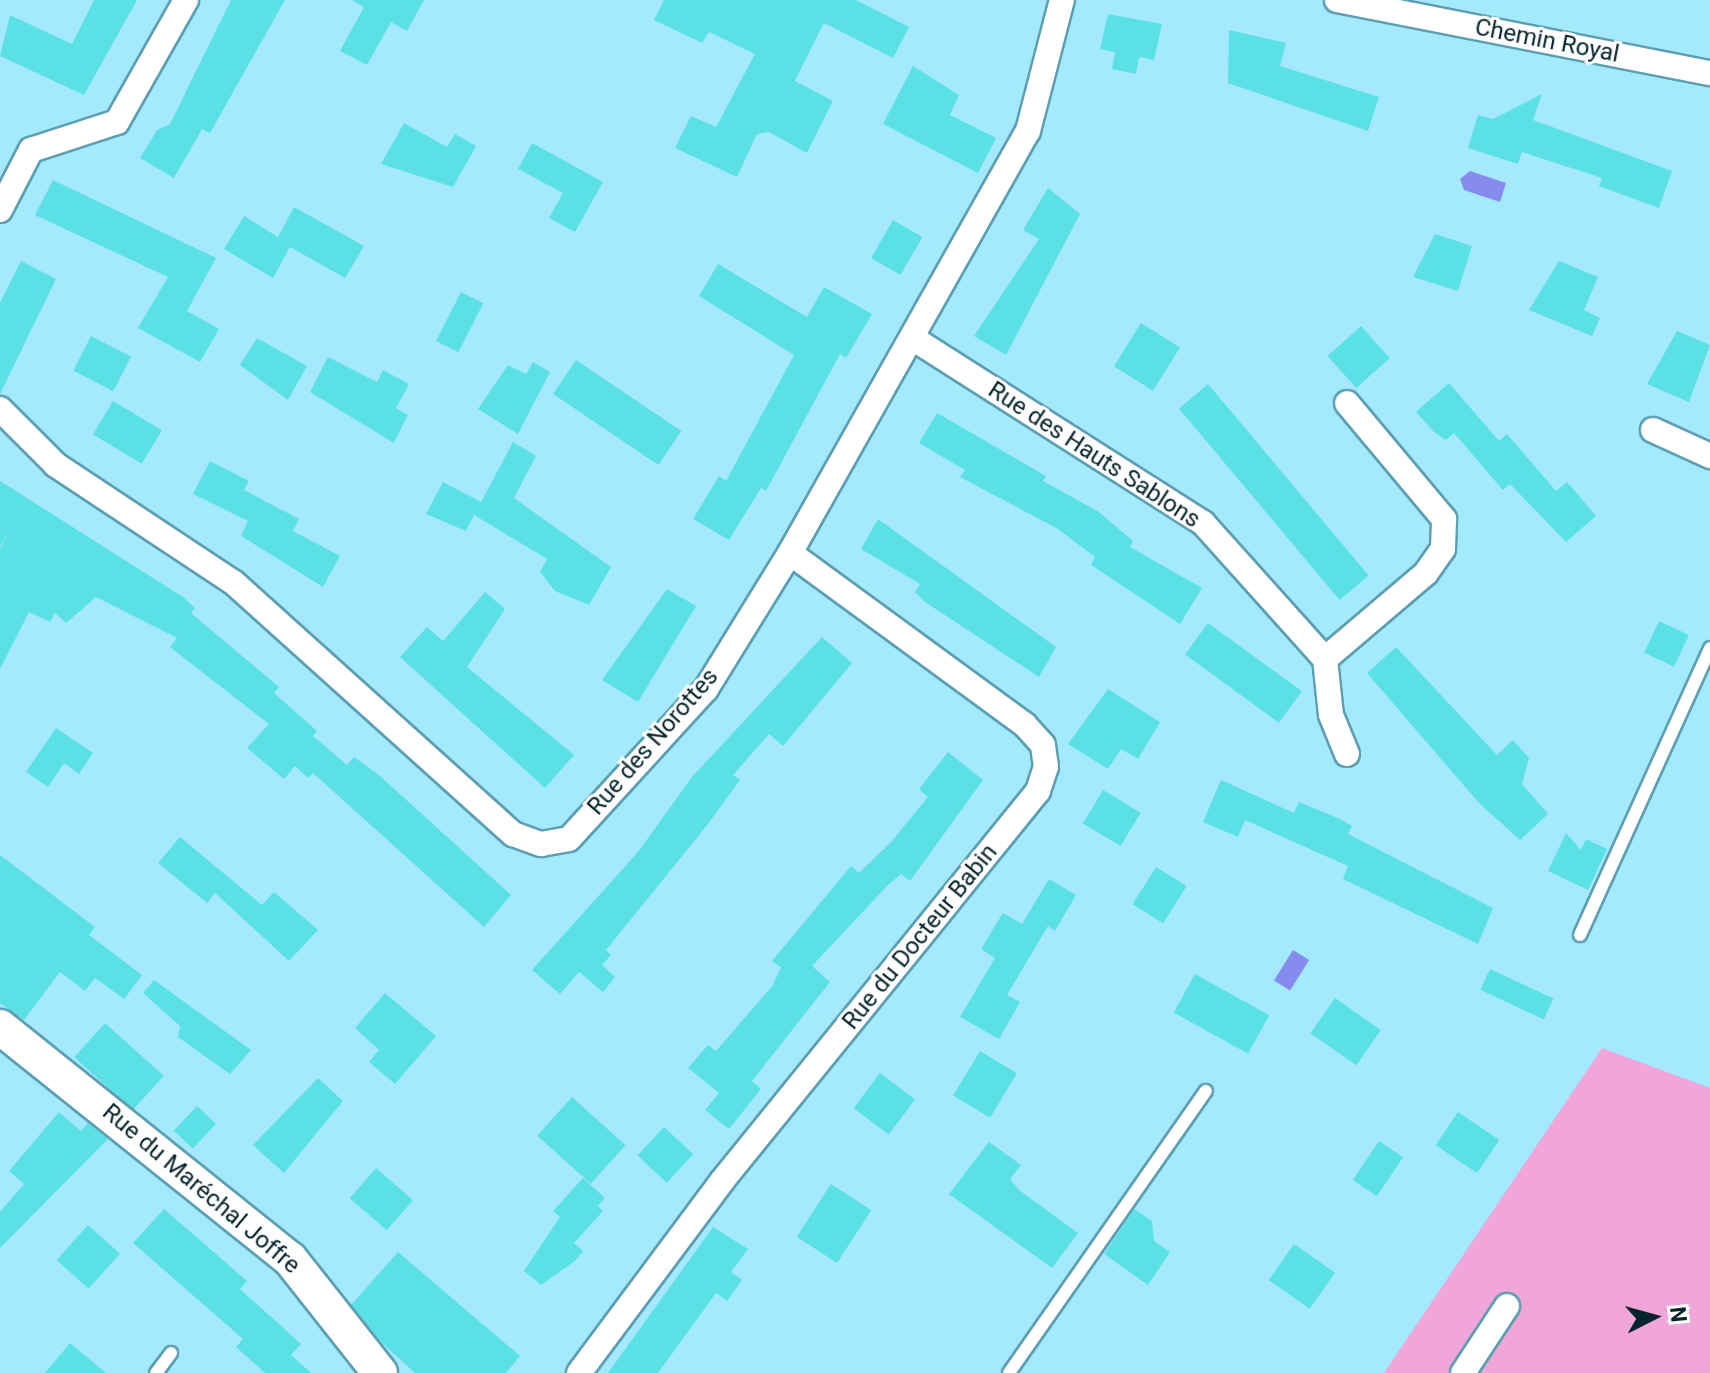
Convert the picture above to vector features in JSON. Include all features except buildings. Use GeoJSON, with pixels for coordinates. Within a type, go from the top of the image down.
{"type":"FeatureCollection","features":[{"type":"Feature","properties":{"kind":"street"},"geometry":{"type":"LineString","coordinates":[[0,210],[31,150],[117,122],[186,0]]}},
{"type":"Feature","properties":{"kind":"street","name":"Rue des Norottes"},"geometry":{"type":"LineString","coordinates":[[2,418],[56,465],[233,582],[513,834],[541,844],[569,839],[706,689],[790,553],[914,339],[1028,131],[1062,0]]}},
{"type":"Feature","properties":{"kind":"street","name":"Chemin Royal"},"geometry":{"type":"LineString","coordinates":[[1337,0],[1710,73]]}},
{"type":"Feature","properties":{"kind":"street","name":"Rue des Hauts Sablons"},"geometry":{"type":"LineString","coordinates":[[914,339],[1203,523],[1325,659]]}},
{"type":"Feature","properties":{"kind":"street"},"geometry":{"type":"LineString","coordinates":[[1347,403],[1444,519],[1443,549],[1426,573],[1325,659],[1331,715],[1347,754]]}},
{"type":"Feature","properties":{"kind":"street"},"geometry":{"type":"LineString","coordinates":[[1653,430],[1710,456]]}},
{"type":"Feature","properties":{"kind":"street","name":"Rue du Docteur Babin"},"geometry":{"type":"LineString","coordinates":[[579,1373],[722,1181],[1038,791],[1046,767],[1043,745],[1025,725],[790,553]]}},
{"type":"Feature","properties":{"kind":"street","name":"Rue du Maréchal Joffre"},"geometry":{"type":"LineString","coordinates":[[0,1027],[290,1259],[380,1373]]}},
{"type":"Feature","properties":{"kind":"street"},"geometry":{"type":"LineString","coordinates":[[1463,1373],[1507,1306]]}},
{"type":"Feature","properties":{"kind":"lane"},"geometry":{"type":"LineString","coordinates":[[1580,935],[1710,648]]}},
{"type":"Feature","properties":{"kind":"lane"},"geometry":{"type":"LineString","coordinates":[[1009,1373],[1206,1091]]}},
{"type":"Feature","properties":{"kind":"lane"},"geometry":{"type":"LineString","coordinates":[[156,1373],[171,1353]]}},
{"type":"Feature","properties":{"kind":"shaded area"},"geometry":{"type":"Polygon","coordinates":[[[1602,1048],[1710,1088],[1710,1373],[1384,1373],[1602,1048]]]}},
{"type":"Feature","properties":{"kind":"water"},"geometry":{"type":"Polygon","coordinates":[[[1470,171],[1506,183],[1500,202],[1464,190],[1460,179],[1470,171]]]}},
{"type":"Feature","properties":{"kind":"water"},"geometry":{"type":"Polygon","coordinates":[[[1293,950],[1309,960],[1290,991],[1274,981],[1293,950]]]}}]}
